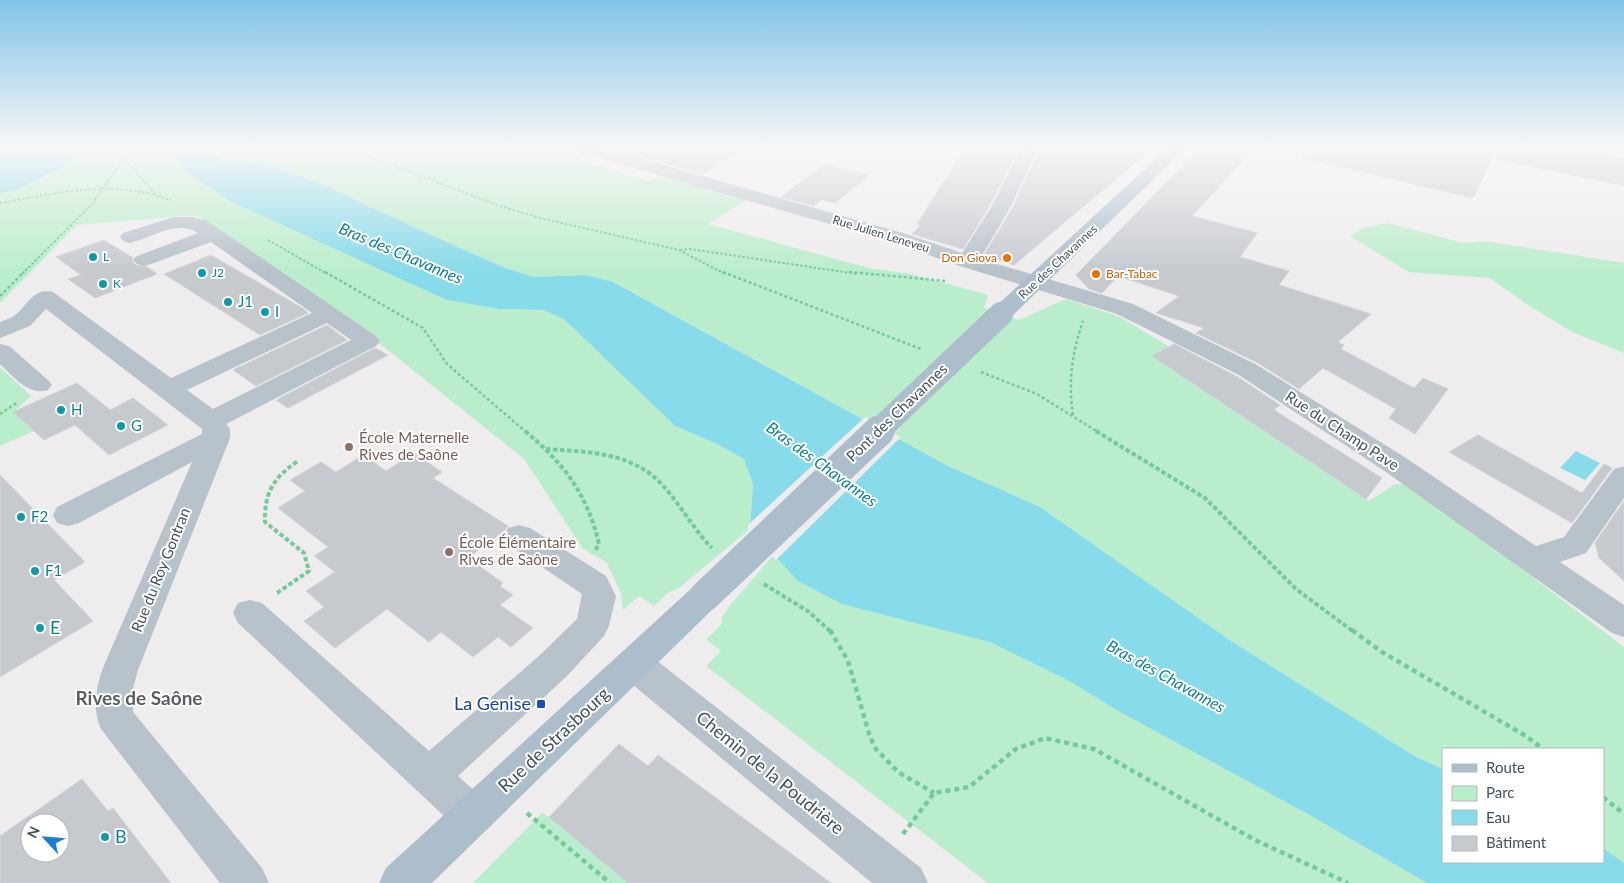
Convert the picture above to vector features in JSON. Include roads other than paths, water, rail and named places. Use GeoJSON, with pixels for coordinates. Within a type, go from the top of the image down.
{"type":"FeatureCollection","features":[{"type":"Feature","properties":{"kind":"main road","name":"Rue des Chavannes"},"geometry":{"type":"LineString","coordinates":[[1001,314],[1136,188]]}},
{"type":"Feature","properties":{"kind":"main road","name":"Pont des Chavannes"},"geometry":{"type":"LineString","coordinates":[[706,596],[1001,314]]}},
{"type":"Feature","properties":{"kind":"main road","name":"Rue de Strasbourg"},"geometry":{"type":"LineString","coordinates":[[401,883],[706,596]]}},
{"type":"Feature","properties":{"kind":"street","name":"Rue Julien Leneveu"},"geometry":{"type":"LineString","coordinates":[[724,188],[896,237],[967,262],[1038,281]]}},
{"type":"Feature","properties":{"kind":"street"},"geometry":{"type":"LineString","coordinates":[[967,262],[987,232],[1009,188]]}},
{"type":"Feature","properties":{"kind":"street"},"geometry":{"type":"LineString","coordinates":[[68,515],[368,340],[192,222],[180,222],[130,237]]}},
{"type":"Feature","properties":{"kind":"street"},"geometry":{"type":"LineString","coordinates":[[144,260],[212,234]]}},
{"type":"Feature","properties":{"kind":"street","name":"Rue du Champ Pave"},"geometry":{"type":"LineString","coordinates":[[1038,281],[1125,309],[1248,370],[1396,465],[1584,596],[1624,615]]}},
{"type":"Feature","properties":{"kind":"street"},"geometry":{"type":"LineString","coordinates":[[0,331],[22,321],[45,297],[169,389],[214,430]]}},
{"type":"Feature","properties":{"kind":"street"},"geometry":{"type":"LineString","coordinates":[[169,389],[328,314]]}},
{"type":"Feature","properties":{"kind":"street"},"geometry":{"type":"LineString","coordinates":[[0,351],[39,385]]}},
{"type":"Feature","properties":{"kind":"street","name":"Rue du Roy Gontran"},"geometry":{"type":"LineString","coordinates":[[214,430],[120,670],[114,692],[114,717],[247,883]]}},
{"type":"Feature","properties":{"kind":"street"},"geometry":{"type":"LineString","coordinates":[[1533,559],[1575,545],[1624,476]]}},
{"type":"Feature","properties":{"kind":"street"},"geometry":{"type":"LineString","coordinates":[[429,776],[553,666],[592,626],[600,596],[594,585],[519,536]]}},
{"type":"Feature","properties":{"kind":"street"},"geometry":{"type":"LineString","coordinates":[[250,612],[473,816]]}},
{"type":"Feature","properties":{"kind":"street","name":"Chemin de la Poudrière"},"geometry":{"type":"LineString","coordinates":[[634,664],[899,878]]}},
{"type":"Feature","properties":{"kind":"water"},"geometry":{"type":"Polygon","coordinates":[[[0,188],[19,188],[15,190],[0,194],[0,188]]]}},
{"type":"Feature","properties":{"kind":"water","name":"Bras des Chavannes"},"geometry":{"type":"Polygon","coordinates":[[[211,188],[329,188],[505,268],[534,277],[586,275],[613,282],[946,465],[1040,507],[1231,641],[1416,757],[1442,769],[1442,863],[1604,863],[1604,849],[1624,863],[1624,883],[1427,883],[1306,813],[1120,712],[1071,682],[990,642],[842,604],[798,581],[750,529],[753,484],[744,459],[717,444],[675,426],[564,319],[543,310],[500,309],[447,300],[230,201],[211,188]]]}},
{"type":"Feature","properties":{"kind":"water"},"geometry":{"type":"Polygon","coordinates":[[[1576,451],[1600,463],[1585,480],[1560,468],[1576,451]]]}},
{"type":"Feature","properties":{"kind":"place","name":"L"},"geometry":{"type":"Point","coordinates":[93,257]}},
{"type":"Feature","properties":{"kind":"place","name":"Don Giova"},"geometry":{"type":"Point","coordinates":[1007,258]}},
{"type":"Feature","properties":{"kind":"place","name":"J2"},"geometry":{"type":"Point","coordinates":[202,273]}},
{"type":"Feature","properties":{"kind":"place","name":"Bar-Tabac"},"geometry":{"type":"Point","coordinates":[1096,274]}},
{"type":"Feature","properties":{"kind":"place","name":"K"},"geometry":{"type":"Point","coordinates":[103,284]}},
{"type":"Feature","properties":{"kind":"place","name":"J1"},"geometry":{"type":"Point","coordinates":[228,302]}},
{"type":"Feature","properties":{"kind":"place","name":"I"},"geometry":{"type":"Point","coordinates":[265,312]}},
{"type":"Feature","properties":{"kind":"place","name":"H"},"geometry":{"type":"Point","coordinates":[61,410]}},
{"type":"Feature","properties":{"kind":"place","name":"G"},"geometry":{"type":"Point","coordinates":[121,426]}},
{"type":"Feature","properties":{"kind":"place","name":"École Maternelle Rives de Saône"},"geometry":{"type":"Point","coordinates":[349,447]}},
{"type":"Feature","properties":{"kind":"place","name":"F2"},"geometry":{"type":"Point","coordinates":[21,517]}},
{"type":"Feature","properties":{"kind":"place","name":"École Élémentaire Rives de Saône"},"geometry":{"type":"Point","coordinates":[449,552]}},
{"type":"Feature","properties":{"kind":"place","name":"F1"},"geometry":{"type":"Point","coordinates":[35,571]}},
{"type":"Feature","properties":{"kind":"place","name":"E"},"geometry":{"type":"Point","coordinates":[40,628]}},
{"type":"Feature","properties":{"kind":"place","name":"La Genise"},"geometry":{"type":"Point","coordinates":[541,704]}},
{"type":"Feature","properties":{"kind":"place","name":"B"},"geometry":{"type":"Point","coordinates":[105,837]}},
{"type":"Feature","properties":{"kind":"district","name":"Rives de Saône"},"geometry":{"type":"Point","coordinates":[139,698]}}]}
